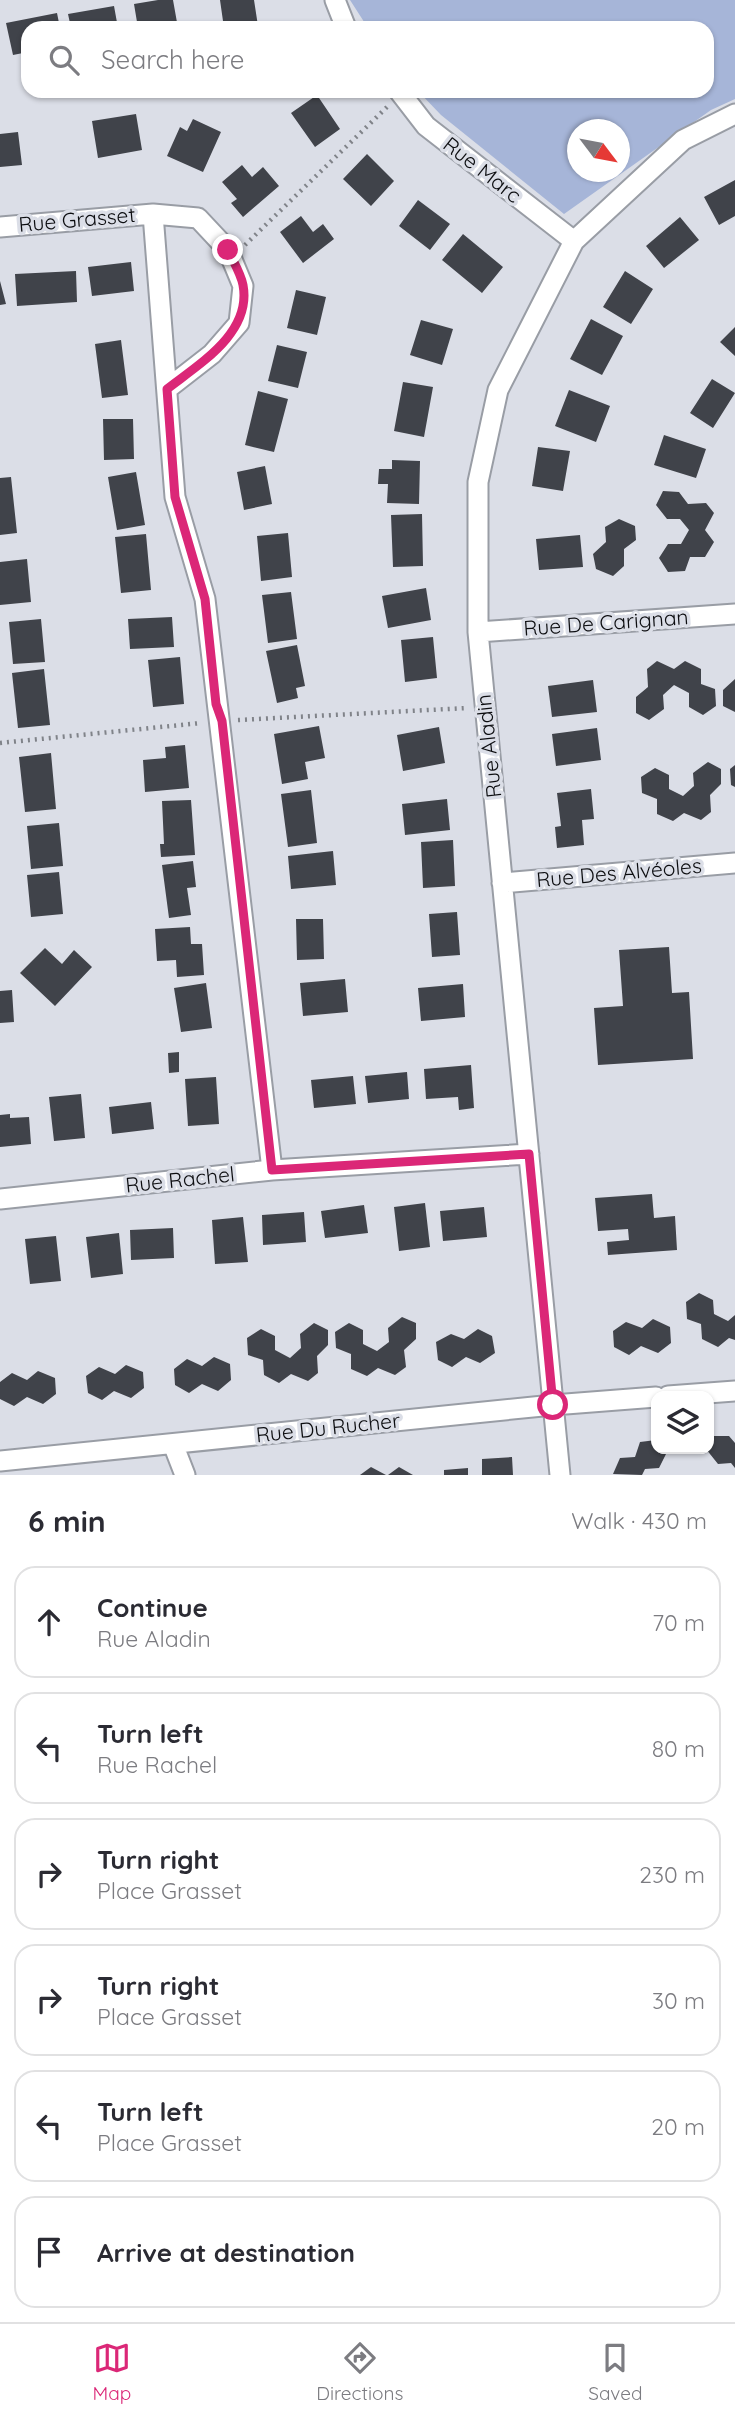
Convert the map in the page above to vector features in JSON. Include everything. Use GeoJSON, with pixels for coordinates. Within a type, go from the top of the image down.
{"type":"FeatureCollection","features":[{"type":"Feature","properties":{"kind":"street"},"geometry":{"type":"LineString","coordinates":[[335,0],[343,21]]}},
{"type":"Feature","properties":{"kind":"street","name":"Rue Marc"},"geometry":{"type":"LineString","coordinates":[[405,98],[426,126],[574,242]]}},
{"type":"Feature","properties":{"kind":"street","name":"Rue Aladin"},"geometry":{"type":"LineString","coordinates":[[560,1475],[478,632],[478,482],[498,390],[574,242],[683,140],[735,114]]}},
{"type":"Feature","properties":{"kind":"street"},"geometry":{"type":"LineString","coordinates":[[153,214],[175,497],[205,599],[216,704],[222,721],[272,1170]]}},
{"type":"Feature","properties":{"kind":"street","name":"Rue Grasset"},"geometry":{"type":"LineString","coordinates":[[0,227],[153,214],[198,218],[228,250],[232,258]]}},
{"type":"Feature","properties":{"kind":"street"},"geometry":{"type":"LineString","coordinates":[[167,389],[212,354],[239,323],[243,286],[232,258]]}},
{"type":"Feature","properties":{"kind":"street","name":"Rue De Carignan"},"geometry":{"type":"LineString","coordinates":[[478,632],[735,614]]}},
{"type":"Feature","properties":{"kind":"street","name":"Rue Des Alvéoles"},"geometry":{"type":"LineString","coordinates":[[502,884],[735,863]]}},
{"type":"Feature","properties":{"kind":"street","name":"Rue Rachel"},"geometry":{"type":"LineString","coordinates":[[0,1199],[272,1170],[529,1154]]}},
{"type":"Feature","properties":{"kind":"street"},"geometry":{"type":"LineString","coordinates":[[714,1393],[735,1391]]}},
{"type":"Feature","properties":{"kind":"street","name":"Rue Du Rucher"},"geometry":{"type":"LineString","coordinates":[[0,1461],[651,1397]]}},
{"type":"Feature","properties":{"kind":"street"},"geometry":{"type":"LineString","coordinates":[[173,1444],[185,1475]]}},
{"type":"Feature","properties":{"kind":"path"},"geometry":{"type":"LineString","coordinates":[[232,258],[394,98]]}},
{"type":"Feature","properties":{"kind":"shaded area"},"geometry":{"type":"Polygon","coordinates":[[[350,0],[735,0],[735,99],[711,110],[630,167],[630,119],[567,119],[567,182],[609,182],[564,214],[441,115],[425,98],[714,98],[714,21],[364,21],[350,0]]]}},
{"type":"Feature","properties":{"kind":"building"},"geometry":{"type":"Polygon","coordinates":[[[173,0],[177,21],[137,21],[134,4],[173,0]]]}},
{"type":"Feature","properties":{"kind":"building"},"geometry":{"type":"Polygon","coordinates":[[[220,0],[254,0],[257,21],[223,21],[220,0]]]}},
{"type":"Feature","properties":{"kind":"building"},"geometry":{"type":"Polygon","coordinates":[[[114,6],[117,21],[70,21],[68,14],[114,6]]]}},
{"type":"Feature","properties":{"kind":"building"},"geometry":{"type":"Polygon","coordinates":[[[57,13],[59,21],[21,21],[21,53],[13,55],[6,23],[57,13]]]}},
{"type":"Feature","properties":{"kind":"building"},"geometry":{"type":"Polygon","coordinates":[[[313,98],[319,98],[340,129],[315,147],[291,113],[313,98]]]}},
{"type":"Feature","properties":{"kind":"building"},"geometry":{"type":"Polygon","coordinates":[[[136,114],[142,150],[98,158],[92,121],[136,114]]]}},
{"type":"Feature","properties":{"kind":"building"},"geometry":{"type":"Polygon","coordinates":[[[193,119],[221,132],[203,172],[167,156],[180,127],[187,131],[193,119]]]}},
{"type":"Feature","properties":{"kind":"building"},"geometry":{"type":"Polygon","coordinates":[[[18,132],[22,165],[0,167],[0,134],[18,132]]]}},
{"type":"Feature","properties":{"kind":"building"},"geometry":{"type":"Polygon","coordinates":[[[367,154],[394,181],[371,206],[343,179],[367,154]]]}},
{"type":"Feature","properties":{"kind":"building"},"geometry":{"type":"Polygon","coordinates":[[[242,165],[252,177],[263,167],[279,186],[243,217],[231,203],[237,199],[222,182],[242,165]]]}},
{"type":"Feature","properties":{"kind":"building"},"geometry":{"type":"Polygon","coordinates":[[[735,180],[735,216],[719,225],[704,197],[735,180]]]}},
{"type":"Feature","properties":{"kind":"building"},"geometry":{"type":"Polygon","coordinates":[[[418,200],[450,224],[430,250],[399,226],[418,200]]]}},
{"type":"Feature","properties":{"kind":"building"},"geometry":{"type":"Polygon","coordinates":[[[301,216],[313,232],[323,224],[334,239],[303,263],[280,232],[301,216]]]}},
{"type":"Feature","properties":{"kind":"building"},"geometry":{"type":"Polygon","coordinates":[[[680,217],[699,240],[664,268],[646,246],[680,217]]]}},
{"type":"Feature","properties":{"kind":"building"},"geometry":{"type":"Polygon","coordinates":[[[463,234],[503,267],[482,293],[442,260],[463,234]]]}},
{"type":"Feature","properties":{"kind":"building"},"geometry":{"type":"Polygon","coordinates":[[[131,262],[134,291],[92,296],[88,267],[131,262]]]}},
{"type":"Feature","properties":{"kind":"building"},"geometry":{"type":"Polygon","coordinates":[[[76,271],[77,302],[17,306],[15,274],[76,271]]]}},
{"type":"Feature","properties":{"kind":"building"},"geometry":{"type":"Polygon","coordinates":[[[625,271],[653,289],[631,324],[603,307],[625,271]]]}},
{"type":"Feature","properties":{"kind":"building"},"geometry":{"type":"Polygon","coordinates":[[[0,281],[6,304],[0,305],[0,281]]]}},
{"type":"Feature","properties":{"kind":"building"},"geometry":{"type":"Polygon","coordinates":[[[296,290],[326,297],[317,335],[287,328],[296,290]]]}},
{"type":"Feature","properties":{"kind":"building"},"geometry":{"type":"Polygon","coordinates":[[[591,319],[623,336],[602,375],[570,359],[591,319]]]}},
{"type":"Feature","properties":{"kind":"building"},"geometry":{"type":"Polygon","coordinates":[[[421,320],[453,329],[442,365],[410,355],[421,320]]]}},
{"type":"Feature","properties":{"kind":"building"},"geometry":{"type":"Polygon","coordinates":[[[735,327],[735,356],[720,342],[735,327]]]}},
{"type":"Feature","properties":{"kind":"building"},"geometry":{"type":"Polygon","coordinates":[[[121,340],[128,395],[102,398],[95,344],[121,340]]]}},
{"type":"Feature","properties":{"kind":"building"},"geometry":{"type":"Polygon","coordinates":[[[277,345],[307,352],[298,388],[268,381],[277,345]]]}},
{"type":"Feature","properties":{"kind":"building"},"geometry":{"type":"Polygon","coordinates":[[[712,379],[735,393],[713,428],[690,413],[712,379]]]}},
{"type":"Feature","properties":{"kind":"building"},"geometry":{"type":"Polygon","coordinates":[[[403,382],[433,387],[424,437],[394,431],[403,382]]]}},
{"type":"Feature","properties":{"kind":"building"},"geometry":{"type":"Polygon","coordinates":[[[569,390],[610,406],[596,442],[555,426],[569,390]]]}},
{"type":"Feature","properties":{"kind":"building"},"geometry":{"type":"Polygon","coordinates":[[[258,391],[288,399],[274,452],[245,445],[258,391]]]}},
{"type":"Feature","properties":{"kind":"building"},"geometry":{"type":"Polygon","coordinates":[[[103,419],[133,419],[134,459],[104,460],[103,419]]]}},
{"type":"Feature","properties":{"kind":"building"},"geometry":{"type":"Polygon","coordinates":[[[664,435],[706,449],[696,478],[654,465],[664,435]]]}},
{"type":"Feature","properties":{"kind":"building"},"geometry":{"type":"Polygon","coordinates":[[[538,447],[570,451],[563,491],[532,486],[538,447]]]}},
{"type":"Feature","properties":{"kind":"building"},"geometry":{"type":"Polygon","coordinates":[[[392,460],[420,461],[419,504],[387,503],[388,484],[378,484],[379,469],[392,469],[392,460]]]}},
{"type":"Feature","properties":{"kind":"building"},"geometry":{"type":"Polygon","coordinates":[[[265,466],[272,504],[244,510],[237,472],[265,466]]]}},
{"type":"Feature","properties":{"kind":"building"},"geometry":{"type":"Polygon","coordinates":[[[136,472],[145,525],[117,530],[108,477],[136,472]]]}},
{"type":"Feature","properties":{"kind":"building"},"geometry":{"type":"Polygon","coordinates":[[[11,477],[17,533],[0,535],[0,478],[11,477]]]}},
{"type":"Feature","properties":{"kind":"building"},"geometry":{"type":"Polygon","coordinates":[[[663,491],[679,492],[688,504],[706,503],[714,513],[705,530],[714,542],[705,557],[690,557],[685,571],[668,572],[659,558],[668,544],[681,544],[689,530],[680,519],[667,519],[656,505],[663,491]]]}},
{"type":"Feature","properties":{"kind":"building"},"geometry":{"type":"Polygon","coordinates":[[[422,514],[423,566],[393,567],[391,515],[422,514]]]}},
{"type":"Feature","properties":{"kind":"building"},"geometry":{"type":"Polygon","coordinates":[[[619,519],[635,526],[636,540],[624,549],[624,566],[613,576],[596,569],[593,554],[606,542],[605,527],[619,519]]]}},
{"type":"Feature","properties":{"kind":"building"},"geometry":{"type":"Polygon","coordinates":[[[288,533],[292,577],[261,581],[257,536],[288,533]]]}},
{"type":"Feature","properties":{"kind":"building"},"geometry":{"type":"Polygon","coordinates":[[[146,534],[151,590],[121,593],[115,537],[146,534]]]}},
{"type":"Feature","properties":{"kind":"building"},"geometry":{"type":"Polygon","coordinates":[[[580,535],[583,567],[539,570],[536,539],[580,535]]]}},
{"type":"Feature","properties":{"kind":"building"},"geometry":{"type":"Polygon","coordinates":[[[27,559],[31,602],[0,605],[0,562],[27,559]]]}},
{"type":"Feature","properties":{"kind":"building"},"geometry":{"type":"Polygon","coordinates":[[[426,588],[431,620],[388,628],[382,596],[426,588]]]}},
{"type":"Feature","properties":{"kind":"building"},"geometry":{"type":"Polygon","coordinates":[[[291,592],[297,639],[268,643],[262,595],[291,592]]]}},
{"type":"Feature","properties":{"kind":"building"},"geometry":{"type":"Polygon","coordinates":[[[172,617],[174,647],[130,649],[128,619],[172,617]]]}},
{"type":"Feature","properties":{"kind":"building"},"geometry":{"type":"Polygon","coordinates":[[[41,619],[45,662],[13,664],[9,622],[41,619]]]}},
{"type":"Feature","properties":{"kind":"building"},"geometry":{"type":"Polygon","coordinates":[[[433,637],[437,678],[405,682],[401,640],[433,637]]]}},
{"type":"Feature","properties":{"kind":"building"},"geometry":{"type":"Polygon","coordinates":[[[297,645],[305,686],[296,688],[298,698],[277,703],[266,651],[297,645]]]}},
{"type":"Feature","properties":{"kind":"building"},"geometry":{"type":"Polygon","coordinates":[[[180,657],[184,704],[153,707],[148,660],[180,657]]]}},
{"type":"Feature","properties":{"kind":"building"},"geometry":{"type":"Polygon","coordinates":[[[657,661],[674,669],[685,661],[701,669],[701,684],[715,689],[716,706],[703,715],[689,707],[689,693],[674,685],[663,695],[664,709],[649,720],[636,713],[636,697],[648,687],[647,669],[657,661]]]}},
{"type":"Feature","properties":{"kind":"building"},"geometry":{"type":"Polygon","coordinates":[[[44,669],[50,725],[18,728],[12,673],[44,669]]]}},
{"type":"Feature","properties":{"kind":"building"},"geometry":{"type":"Polygon","coordinates":[[[735,679],[735,712],[723,706],[723,690],[735,679]]]}},
{"type":"Feature","properties":{"kind":"building"},"geometry":{"type":"Polygon","coordinates":[[[593,680],[597,712],[552,717],[548,686],[593,680]]]}},
{"type":"Feature","properties":{"kind":"building"},"geometry":{"type":"Polygon","coordinates":[[[319,726],[325,758],[305,762],[308,779],[282,784],[274,734],[319,726]]]}},
{"type":"Feature","properties":{"kind":"building"},"geometry":{"type":"Polygon","coordinates":[[[439,727],[445,763],[403,771],[397,735],[439,727]]]}},
{"type":"Feature","properties":{"kind":"building"},"geometry":{"type":"Polygon","coordinates":[[[597,728],[601,760],[556,766],[552,734],[597,728]]]}},
{"type":"Feature","properties":{"kind":"building"},"geometry":{"type":"Polygon","coordinates":[[[185,745],[189,788],[145,792],[143,760],[166,758],[165,747],[185,745]]]}},
{"type":"Feature","properties":{"kind":"building"},"geometry":{"type":"Polygon","coordinates":[[[51,753],[56,809],[25,812],[19,757],[51,753]]]}},
{"type":"Feature","properties":{"kind":"building"},"geometry":{"type":"Polygon","coordinates":[[[708,762],[721,769],[721,784],[710,795],[711,812],[701,820],[684,813],[673,821],[657,814],[657,799],[642,793],[641,777],[655,768],[669,775],[669,789],[683,796],[694,786],[693,773],[708,762]]]}},
{"type":"Feature","properties":{"kind":"building"},"geometry":{"type":"Polygon","coordinates":[[[735,765],[735,787],[731,785],[730,769],[735,765]]]}},
{"type":"Feature","properties":{"kind":"building"},"geometry":{"type":"Polygon","coordinates":[[[591,789],[594,819],[582,820],[584,845],[557,848],[555,827],[561,826],[557,793],[591,789]]]}},
{"type":"Feature","properties":{"kind":"building"},"geometry":{"type":"Polygon","coordinates":[[[311,790],[317,843],[288,847],[281,794],[311,790]]]}},
{"type":"Feature","properties":{"kind":"building"},"geometry":{"type":"Polygon","coordinates":[[[447,799],[450,830],[405,835],[402,804],[447,799]]]}},
{"type":"Feature","properties":{"kind":"building"},"geometry":{"type":"Polygon","coordinates":[[[191,800],[195,855],[161,857],[160,844],[164,844],[162,801],[191,800]]]}},
{"type":"Feature","properties":{"kind":"building"},"geometry":{"type":"Polygon","coordinates":[[[59,823],[63,866],[31,869],[27,826],[59,823]]]}},
{"type":"Feature","properties":{"kind":"building"},"geometry":{"type":"Polygon","coordinates":[[[453,840],[455,886],[423,888],[421,842],[453,840]]]}},
{"type":"Feature","properties":{"kind":"building"},"geometry":{"type":"Polygon","coordinates":[[[333,851],[336,885],[291,889],[288,856],[333,851]]]}},
{"type":"Feature","properties":{"kind":"building"},"geometry":{"type":"Polygon","coordinates":[[[193,861],[196,887],[187,888],[191,915],[169,918],[162,865],[193,861]]]}},
{"type":"Feature","properties":{"kind":"building"},"geometry":{"type":"Polygon","coordinates":[[[59,872],[63,914],[31,917],[27,875],[59,872]]]}},
{"type":"Feature","properties":{"kind":"building"},"geometry":{"type":"Polygon","coordinates":[[[457,912],[460,955],[432,957],[429,914],[457,912]]]}},
{"type":"Feature","properties":{"kind":"building"},"geometry":{"type":"Polygon","coordinates":[[[296,919],[323,919],[324,959],[297,960],[296,919]]]}},
{"type":"Feature","properties":{"kind":"building"},"geometry":{"type":"Polygon","coordinates":[[[190,927],[191,944],[202,944],[204,975],[177,977],[176,960],[157,961],[155,929],[190,927]]]}},
{"type":"Feature","properties":{"kind":"building"},"geometry":{"type":"Polygon","coordinates":[[[669,947],[672,993],[689,992],[693,1059],[598,1065],[594,1008],[623,1006],[619,950],[669,947]]]}},
{"type":"Feature","properties":{"kind":"building"},"geometry":{"type":"Polygon","coordinates":[[[45,948],[62,964],[74,950],[92,967],[55,1006],[20,973],[45,948]]]}},
{"type":"Feature","properties":{"kind":"building"},"geometry":{"type":"Polygon","coordinates":[[[345,979],[348,1012],[303,1016],[300,983],[345,979]]]}},
{"type":"Feature","properties":{"kind":"building"},"geometry":{"type":"Polygon","coordinates":[[[206,983],[212,1028],[181,1032],[174,988],[206,983]]]}},
{"type":"Feature","properties":{"kind":"building"},"geometry":{"type":"Polygon","coordinates":[[[463,984],[465,1017],[421,1021],[418,988],[463,984]]]}},
{"type":"Feature","properties":{"kind":"building"},"geometry":{"type":"Polygon","coordinates":[[[12,990],[14,1022],[0,1023],[0,991],[12,990]]]}},
{"type":"Feature","properties":{"kind":"building"},"geometry":{"type":"Polygon","coordinates":[[[179,1052],[179,1072],[169,1073],[168,1053],[179,1052]]]}},
{"type":"Feature","properties":{"kind":"building"},"geometry":{"type":"Polygon","coordinates":[[[471,1065],[474,1108],[459,1110],[458,1097],[426,1099],[424,1069],[471,1065]]]}},
{"type":"Feature","properties":{"kind":"building"},"geometry":{"type":"Polygon","coordinates":[[[407,1072],[409,1099],[368,1103],[365,1076],[407,1072]]]}},
{"type":"Feature","properties":{"kind":"building"},"geometry":{"type":"Polygon","coordinates":[[[353,1076],[356,1104],[314,1108],[311,1080],[353,1076]]]}},
{"type":"Feature","properties":{"kind":"building"},"geometry":{"type":"Polygon","coordinates":[[[216,1077],[219,1124],[188,1126],[185,1079],[216,1077]]]}},
{"type":"Feature","properties":{"kind":"building"},"geometry":{"type":"Polygon","coordinates":[[[81,1094],[85,1138],[54,1141],[49,1097],[81,1094]]]}},
{"type":"Feature","properties":{"kind":"building"},"geometry":{"type":"Polygon","coordinates":[[[151,1102],[154,1129],[112,1134],[109,1107],[151,1102]]]}},
{"type":"Feature","properties":{"kind":"building"},"geometry":{"type":"Polygon","coordinates":[[[10,1114],[10,1118],[29,1117],[31,1144],[0,1147],[0,1115],[10,1114]]]}},
{"type":"Feature","properties":{"kind":"building"},"geometry":{"type":"Polygon","coordinates":[[[652,1194],[654,1218],[675,1216],[677,1250],[608,1255],[607,1242],[629,1240],[628,1229],[598,1231],[595,1198],[652,1194]]]}},
{"type":"Feature","properties":{"kind":"building"},"geometry":{"type":"Polygon","coordinates":[[[425,1203],[430,1247],[399,1251],[394,1207],[425,1203]]]}},
{"type":"Feature","properties":{"kind":"building"},"geometry":{"type":"Polygon","coordinates":[[[364,1205],[368,1233],[325,1238],[321,1211],[364,1205]]]}},
{"type":"Feature","properties":{"kind":"building"},"geometry":{"type":"Polygon","coordinates":[[[484,1207],[487,1237],[443,1241],[440,1211],[484,1207]]]}},
{"type":"Feature","properties":{"kind":"building"},"geometry":{"type":"Polygon","coordinates":[[[304,1212],[306,1242],[263,1245],[262,1215],[304,1212]]]}},
{"type":"Feature","properties":{"kind":"building"},"geometry":{"type":"Polygon","coordinates":[[[243,1217],[248,1262],[215,1264],[212,1220],[243,1217]]]}},
{"type":"Feature","properties":{"kind":"building"},"geometry":{"type":"Polygon","coordinates":[[[173,1228],[174,1258],[131,1260],[130,1230],[173,1228]]]}},
{"type":"Feature","properties":{"kind":"building"},"geometry":{"type":"Polygon","coordinates":[[[119,1233],[123,1274],[91,1278],[86,1237],[119,1233]]]}},
{"type":"Feature","properties":{"kind":"building"},"geometry":{"type":"Polygon","coordinates":[[[56,1236],[61,1281],[30,1284],[25,1239],[56,1236]]]}},
{"type":"Feature","properties":{"kind":"building"},"geometry":{"type":"Polygon","coordinates":[[[699,1293],[713,1300],[714,1314],[728,1321],[735,1315],[735,1340],[729,1338],[718,1347],[702,1339],[701,1324],[687,1319],[686,1302],[699,1293]]]}},
{"type":"Feature","properties":{"kind":"building"},"geometry":{"type":"Polygon","coordinates":[[[402,1317],[416,1323],[416,1339],[404,1350],[406,1367],[395,1375],[378,1368],[367,1376],[351,1369],[351,1354],[336,1348],[335,1332],[349,1323],[363,1330],[363,1344],[377,1351],[389,1342],[388,1328],[402,1317]]]}},
{"type":"Feature","properties":{"kind":"building"},"geometry":{"type":"Polygon","coordinates":[[[653,1319],[670,1327],[671,1343],[658,1353],[641,1346],[629,1355],[614,1347],[613,1331],[626,1322],[642,1328],[653,1319]]]}},
{"type":"Feature","properties":{"kind":"building"},"geometry":{"type":"Polygon","coordinates":[[[314,1323],[328,1330],[328,1345],[317,1356],[318,1373],[308,1381],[291,1374],[279,1383],[264,1375],[263,1360],[248,1355],[247,1338],[261,1329],[275,1336],[275,1350],[290,1358],[301,1348],[300,1334],[314,1323]]]}},
{"type":"Feature","properties":{"kind":"building"},"geometry":{"type":"Polygon","coordinates":[[[478,1329],[492,1336],[495,1353],[480,1363],[466,1357],[452,1367],[438,1360],[436,1342],[451,1334],[464,1339],[478,1329]]]}},
{"type":"Feature","properties":{"kind":"building"},"geometry":{"type":"Polygon","coordinates":[[[214,1357],[230,1364],[231,1380],[218,1391],[202,1384],[189,1393],[175,1385],[174,1369],[187,1359],[202,1366],[214,1357]]]}},
{"type":"Feature","properties":{"kind":"building"},"geometry":{"type":"Polygon","coordinates":[[[126,1365],[143,1372],[144,1388],[131,1398],[114,1391],[102,1400],[88,1393],[86,1376],[99,1367],[115,1374],[126,1365]]]}},
{"type":"Feature","properties":{"kind":"building"},"geometry":{"type":"Polygon","coordinates":[[[38,1371],[55,1378],[56,1394],[43,1404],[27,1397],[14,1406],[0,1399],[0,1382],[12,1373],[27,1380],[38,1371]]]}},
{"type":"Feature","properties":{"kind":"building"},"geometry":{"type":"Polygon","coordinates":[[[714,1436],[729,1436],[735,1443],[735,1468],[731,1463],[718,1464],[710,1454],[714,1454],[714,1436]]]}},
{"type":"Feature","properties":{"kind":"building"},"geometry":{"type":"Polygon","coordinates":[[[651,1441],[651,1454],[666,1454],[659,1468],[645,1469],[642,1475],[613,1474],[620,1458],[635,1457],[640,1442],[651,1441]]]}},
{"type":"Feature","properties":{"kind":"building"},"geometry":{"type":"Polygon","coordinates":[[[512,1457],[513,1475],[482,1475],[482,1459],[512,1457]]]}},
{"type":"Feature","properties":{"kind":"building"},"geometry":{"type":"Polygon","coordinates":[[[371,1467],[386,1475],[360,1475],[371,1467]]]}},
{"type":"Feature","properties":{"kind":"building"},"geometry":{"type":"Polygon","coordinates":[[[399,1467],[413,1475],[388,1475],[399,1467]]]}},
{"type":"Feature","properties":{"kind":"building"},"geometry":{"type":"Polygon","coordinates":[[[468,1468],[468,1475],[444,1475],[444,1470],[468,1468]]]}},
{"type":"Feature","properties":{"kind":"route"},"geometry":{"type":"LineString","coordinates":[[228,250],[243,286],[239,323],[212,354],[167,389],[175,497],[205,599],[216,704],[222,721],[272,1170],[529,1154],[553,1405]]}}]}
